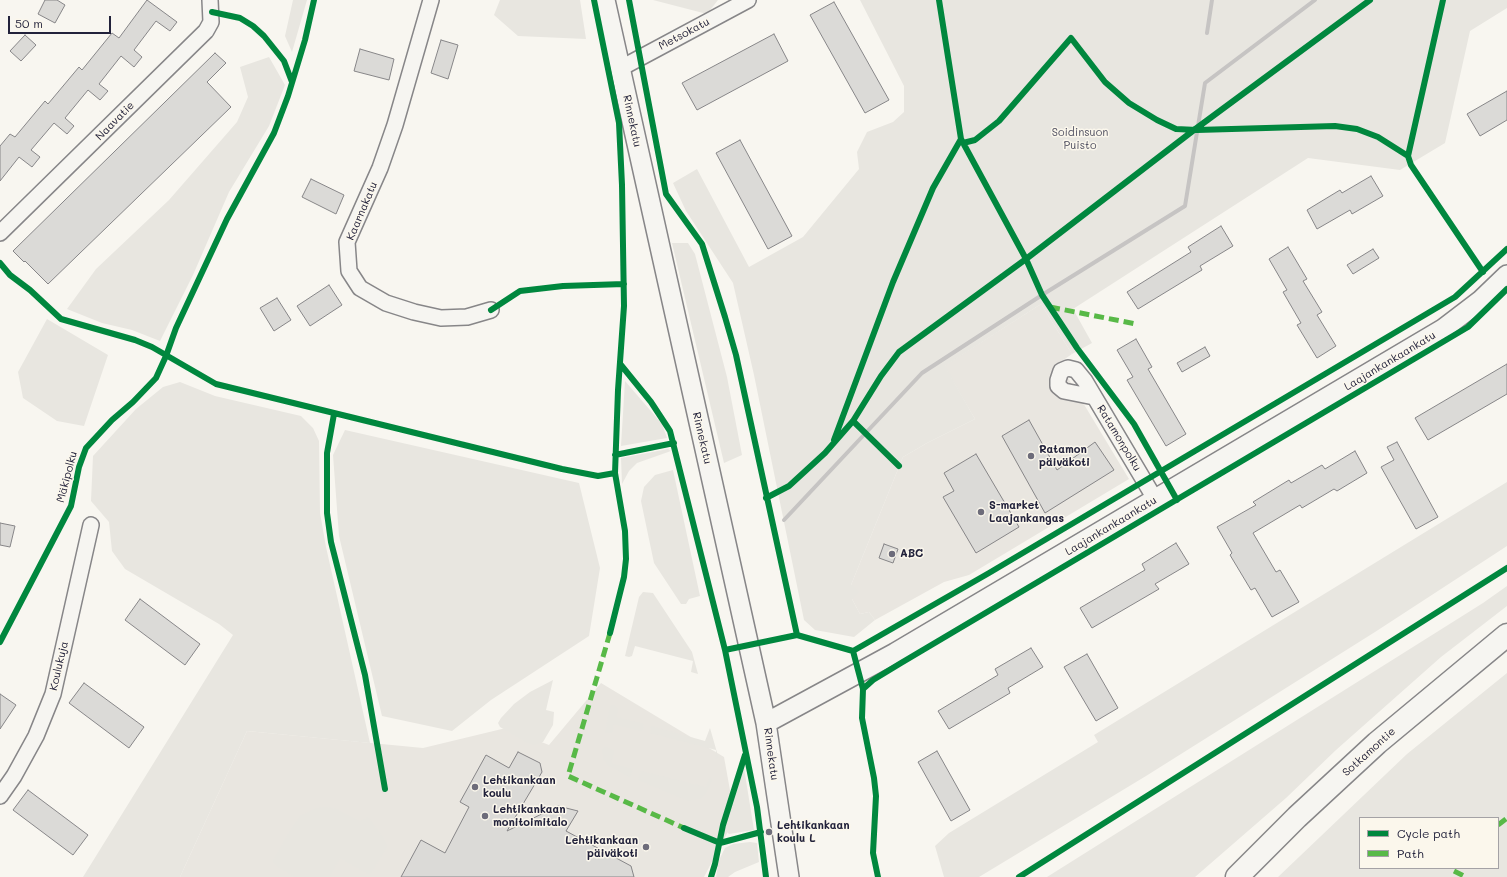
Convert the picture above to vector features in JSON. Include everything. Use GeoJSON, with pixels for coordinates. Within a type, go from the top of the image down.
{"type":"FeatureCollection","features":[{"type":"Feature","properties":{"kind":"highway","name":"Sotkamontie"},"geometry":{"type":"LineString","coordinates":[[1237,877],[1297,817],[1377,743],[1507,635]]}},
{"type":"Feature","properties":{"kind":"street","name":"Naavatie"},"geometry":{"type":"LineString","coordinates":[[0,233],[206,31],[211,22],[210,0]]}},
{"type":"Feature","properties":{"kind":"street","name":"Kaarnakatu"},"geometry":{"type":"LineString","coordinates":[[431,0],[395,125],[380,168],[347,242],[349,271],[360,288],[386,304],[414,312],[441,318],[467,317],[491,310]]}},
{"type":"Feature","properties":{"kind":"street","name":"Rinnekatu"},"geometry":{"type":"LineString","coordinates":[[605,0],[766,723],[789,877]]}},
{"type":"Feature","properties":{"kind":"street","name":"Metsokatu"},"geometry":{"type":"LineString","coordinates":[[621,68],[748,0]]}},
{"type":"Feature","properties":{"kind":"street","name":"Laajankankaankatu"},"geometry":{"type":"LineString","coordinates":[[766,723],[889,656],[1443,329],[1481,300],[1507,275]]}},
{"type":"Feature","properties":{"kind":"street","name":"Ratamonpolku"},"geometry":{"type":"LineString","coordinates":[[1094,397],[1156,499]]}},
{"type":"Feature","properties":{"kind":"street","name":"Koulukuja"},"geometry":{"type":"LineString","coordinates":[[0,796],[14,776],[36,736],[53,694],[91,525]]}},
{"type":"Feature","properties":{"kind":"shaded area"},"geometry":{"type":"Polygon","coordinates":[[[1041,304],[1072,354],[1059,363],[1129,479],[969,575],[944,582],[875,620],[869,612],[860,614],[852,599],[851,585],[903,457],[975,419],[944,366],[1041,304]]]}},
{"type":"Feature","properties":{"kind":"shaded area","name":"Lehtikankaan koulu"},"geometry":{"type":"Polygon","coordinates":[[[601,683],[724,757],[735,818],[704,877],[180,877],[247,731],[423,748],[506,728],[549,745],[601,683]]]}},
{"type":"Feature","properties":{"kind":"green space"},"geometry":{"type":"Polygon","coordinates":[[[293,0],[307,0],[292,52],[285,36],[293,0]]]}},
{"type":"Feature","properties":{"kind":"green space"},"geometry":{"type":"Polygon","coordinates":[[[500,0],[580,0],[586,39],[518,36],[494,15],[500,0]]]}},
{"type":"Feature","properties":{"kind":"green space"},"geometry":{"type":"Polygon","coordinates":[[[653,0],[718,0],[707,14],[653,0]]]}},
{"type":"Feature","properties":{"kind":"green space","name":"Soidinsuon Puisto"},"geometry":{"type":"Polygon","coordinates":[[[860,0],[1507,0],[1507,8],[1470,31],[1445,143],[1400,170],[1308,158],[1073,309],[1092,343],[1072,354],[1041,304],[945,366],[975,419],[903,457],[851,585],[859,592],[852,599],[860,614],[869,612],[875,620],[854,637],[815,630],[804,620],[754,375],[733,283],[686,211],[673,183],[697,169],[749,267],[803,237],[859,169],[857,152],[867,132],[893,122],[904,112],[904,86],[860,0]]]}},
{"type":"Feature","properties":{"kind":"green space"},"geometry":{"type":"Polygon","coordinates":[[[269,57],[285,85],[269,126],[229,192],[193,275],[160,341],[132,330],[102,323],[67,309],[96,269],[169,200],[237,122],[248,97],[240,67],[269,57]]]}},
{"type":"Feature","properties":{"kind":"green space"},"geometry":{"type":"Polygon","coordinates":[[[672,243],[688,243],[695,254],[727,377],[742,455],[724,463],[672,243]]]}},
{"type":"Feature","properties":{"kind":"green space"},"geometry":{"type":"Polygon","coordinates":[[[47,319],[108,355],[84,426],[57,421],[23,398],[18,372],[47,319]]]}},
{"type":"Feature","properties":{"kind":"green space"},"geometry":{"type":"Polygon","coordinates":[[[625,381],[662,424],[667,438],[621,446],[625,381]]]}},
{"type":"Feature","properties":{"kind":"green space"},"geometry":{"type":"Polygon","coordinates":[[[180,382],[215,396],[301,416],[313,428],[319,441],[320,513],[326,547],[370,743],[247,731],[180,877],[83,877],[233,635],[219,624],[125,569],[112,551],[109,522],[91,501],[93,456],[136,409],[163,387],[180,382]]]}},
{"type":"Feature","properties":{"kind":"green space"},"geometry":{"type":"Polygon","coordinates":[[[345,430],[579,483],[600,568],[589,636],[491,700],[452,731],[382,716],[339,536],[333,455],[345,430]]]}},
{"type":"Feature","properties":{"kind":"green space"},"geometry":{"type":"Polygon","coordinates":[[[668,449],[671,451],[637,463],[629,471],[622,484],[621,458],[668,449]]]}},
{"type":"Feature","properties":{"kind":"green space"},"geometry":{"type":"Polygon","coordinates":[[[673,470],[700,596],[689,599],[686,604],[681,604],[654,563],[641,501],[644,487],[655,475],[673,470]]]}},
{"type":"Feature","properties":{"kind":"green space"},"geometry":{"type":"Polygon","coordinates":[[[1507,482],[1507,546],[1375,632],[1146,776],[979,877],[944,877],[935,846],[949,833],[1098,742],[1094,735],[1507,482]]]}},
{"type":"Feature","properties":{"kind":"green space"},"geometry":{"type":"Polygon","coordinates":[[[1507,586],[1507,606],[1441,657],[1336,750],[1286,798],[1195,877],[1047,877],[1483,603],[1507,586]]]}},
{"type":"Feature","properties":{"kind":"green space"},"geometry":{"type":"Polygon","coordinates":[[[643,592],[653,593],[692,652],[698,674],[691,672],[693,661],[635,646],[632,656],[625,656],[639,597],[643,592]]]}},
{"type":"Feature","properties":{"kind":"green space"},"geometry":{"type":"Polygon","coordinates":[[[1507,673],[1507,877],[1278,877],[1407,754],[1507,673]]]}},
{"type":"Feature","properties":{"kind":"green space"},"geometry":{"type":"Polygon","coordinates":[[[553,680],[546,710],[554,712],[553,725],[543,742],[535,745],[526,742],[500,727],[498,723],[501,718],[514,704],[530,692],[553,680]]]}},
{"type":"Feature","properties":{"kind":"green space"},"geometry":{"type":"Polygon","coordinates":[[[613,705],[618,709],[617,717],[644,724],[642,731],[614,724],[612,733],[605,733],[610,707],[613,705]]]}},
{"type":"Feature","properties":{"kind":"green space"},"geometry":{"type":"Polygon","coordinates":[[[651,726],[705,741],[710,728],[718,756],[715,760],[716,750],[650,733],[651,726]]]}},
{"type":"Feature","properties":{"kind":"green space"},"geometry":{"type":"Polygon","coordinates":[[[606,747],[614,751],[611,763],[633,769],[630,777],[609,766],[603,758],[602,750],[606,747]]]}},
{"type":"Feature","properties":{"kind":"green space"},"geometry":{"type":"Polygon","coordinates":[[[744,768],[754,830],[729,834],[725,830],[744,768]]]}},
{"type":"Feature","properties":{"kind":"green space"},"geometry":{"type":"Polygon","coordinates":[[[641,771],[706,787],[710,777],[712,780],[705,794],[699,799],[688,801],[638,780],[641,771]]]}},
{"type":"Feature","properties":{"kind":"green space"},"geometry":{"type":"Polygon","coordinates":[[[327,807],[337,809],[361,821],[368,817],[383,838],[387,846],[372,872],[368,874],[340,858],[329,877],[295,877],[278,867],[273,861],[301,815],[317,808],[327,807]]]}},
{"type":"Feature","properties":{"kind":"green space"},"geometry":{"type":"Polygon","coordinates":[[[750,842],[757,843],[759,862],[735,872],[728,877],[716,877],[719,860],[725,848],[733,844],[750,842]]]}},
{"type":"Feature","properties":{"kind":"building"},"geometry":{"type":"Polygon","coordinates":[[[45,0],[57,0],[65,5],[55,23],[38,14],[45,0]]]}},
{"type":"Feature","properties":{"kind":"building"},"geometry":{"type":"Polygon","coordinates":[[[147,0],[177,22],[170,31],[156,21],[134,50],[142,57],[134,67],[121,56],[99,84],[108,91],[100,100],[88,90],[65,118],[74,126],[67,134],[54,123],[31,150],[40,157],[32,167],[19,157],[0,181],[0,146],[10,134],[15,137],[45,101],[48,104],[79,67],[82,70],[112,33],[119,38],[147,0]]]}},
{"type":"Feature","properties":{"kind":"building"},"geometry":{"type":"Polygon","coordinates":[[[834,2],[889,100],[865,113],[810,15],[834,2]]]}},
{"type":"Feature","properties":{"kind":"building"},"geometry":{"type":"Polygon","coordinates":[[[774,34],[788,61],[697,110],[682,83],[774,34]]]}},
{"type":"Feature","properties":{"kind":"building"},"geometry":{"type":"Polygon","coordinates":[[[25,35],[36,45],[21,61],[10,51],[25,35]]]}},
{"type":"Feature","properties":{"kind":"building"},"geometry":{"type":"Polygon","coordinates":[[[441,40],[458,45],[448,79],[431,73],[441,40]]]}},
{"type":"Feature","properties":{"kind":"building"},"geometry":{"type":"Polygon","coordinates":[[[360,49],[394,59],[389,80],[354,71],[360,49]]]}},
{"type":"Feature","properties":{"kind":"building"},"geometry":{"type":"Polygon","coordinates":[[[215,53],[226,63],[207,82],[231,107],[48,284],[13,251],[215,53]]]}},
{"type":"Feature","properties":{"kind":"building"},"geometry":{"type":"Polygon","coordinates":[[[1507,91],[1507,120],[1480,136],[1467,114],[1507,91]]]}},
{"type":"Feature","properties":{"kind":"building"},"geometry":{"type":"Polygon","coordinates":[[[740,140],[792,236],[768,249],[716,153],[740,140]]]}},
{"type":"Feature","properties":{"kind":"building"},"geometry":{"type":"Polygon","coordinates":[[[1371,176],[1383,196],[1352,214],[1350,210],[1317,229],[1307,210],[1340,190],[1342,193],[1371,176]]]}},
{"type":"Feature","properties":{"kind":"building"},"geometry":{"type":"Polygon","coordinates":[[[311,179],[344,195],[336,214],[302,197],[311,179]]]}},
{"type":"Feature","properties":{"kind":"building"},"geometry":{"type":"Polygon","coordinates":[[[1221,226],[1233,246],[1200,266],[1202,270],[1138,309],[1127,292],[1191,252],[1188,247],[1221,226]]]}},
{"type":"Feature","properties":{"kind":"building"},"geometry":{"type":"Polygon","coordinates":[[[1288,247],[1307,279],[1303,281],[1322,312],[1317,315],[1336,346],[1317,358],[1297,325],[1301,323],[1283,292],[1287,290],[1269,259],[1288,247]]]}},
{"type":"Feature","properties":{"kind":"building"},"geometry":{"type":"Polygon","coordinates":[[[1373,249],[1379,258],[1353,274],[1347,265],[1373,249]]]}},
{"type":"Feature","properties":{"kind":"building"},"geometry":{"type":"Polygon","coordinates":[[[329,285],[342,305],[310,326],[297,306],[329,285]]]}},
{"type":"Feature","properties":{"kind":"building"},"geometry":{"type":"Polygon","coordinates":[[[277,298],[291,320],[274,331],[260,308],[277,298]]]}},
{"type":"Feature","properties":{"kind":"building"},"geometry":{"type":"Polygon","coordinates":[[[1136,339],[1152,367],[1148,369],[1186,434],[1166,446],[1127,380],[1133,377],[1117,350],[1136,339]]]}},
{"type":"Feature","properties":{"kind":"building"},"geometry":{"type":"Polygon","coordinates":[[[1205,347],[1210,356],[1182,372],[1177,363],[1205,347]]]}},
{"type":"Feature","properties":{"kind":"building"},"geometry":{"type":"Polygon","coordinates":[[[1507,364],[1507,394],[1428,440],[1415,418],[1507,364]]]}},
{"type":"Feature","properties":{"kind":"building","name":"Ratamon päiväkoti"},"geometry":{"type":"Polygon","coordinates":[[[1029,420],[1057,470],[1095,442],[1114,470],[1045,513],[1002,436],[1029,420]]]}},
{"type":"Feature","properties":{"kind":"building"},"geometry":{"type":"Polygon","coordinates":[[[1397,442],[1438,517],[1416,529],[1381,467],[1394,460],[1387,447],[1397,442]]]}},
{"type":"Feature","properties":{"kind":"building"},"geometry":{"type":"Polygon","coordinates":[[[1355,451],[1367,473],[1337,491],[1334,489],[1302,508],[1300,505],[1253,533],[1276,572],[1280,570],[1299,602],[1272,617],[1255,588],[1251,590],[1230,555],[1232,553],[1217,527],[1256,505],[1253,502],[1289,480],[1291,483],[1322,465],[1325,469],[1355,451]]]}},
{"type":"Feature","properties":{"kind":"building","name":"S-market Laajankangas"},"geometry":{"type":"Polygon","coordinates":[[[976,454],[1019,527],[976,553],[943,497],[954,491],[944,473],[976,454]]]}},
{"type":"Feature","properties":{"kind":"building"},"geometry":{"type":"Polygon","coordinates":[[[0,523],[15,526],[10,547],[0,545],[0,523]]]}},
{"type":"Feature","properties":{"kind":"building"},"geometry":{"type":"Polygon","coordinates":[[[1176,543],[1189,564],[1155,584],[1159,589],[1092,628],[1080,608],[1145,570],[1142,564],[1176,543]]]}},
{"type":"Feature","properties":{"kind":"building"},"geometry":{"type":"Polygon","coordinates":[[[884,544],[898,549],[893,563],[879,558],[884,544]]]}},
{"type":"Feature","properties":{"kind":"building"},"geometry":{"type":"Polygon","coordinates":[[[140,599],[200,644],[185,665],[125,620],[140,599]]]}},
{"type":"Feature","properties":{"kind":"building"},"geometry":{"type":"Polygon","coordinates":[[[1031,648],[1043,667],[1008,688],[1010,693],[949,729],[938,711],[998,675],[995,669],[1031,648]]]}},
{"type":"Feature","properties":{"kind":"building"},"geometry":{"type":"Polygon","coordinates":[[[1087,654],[1118,708],[1096,721],[1064,667],[1087,654]]]}},
{"type":"Feature","properties":{"kind":"building"},"geometry":{"type":"Polygon","coordinates":[[[84,683],[144,727],[129,748],[69,703],[84,683]]]}},
{"type":"Feature","properties":{"kind":"building"},"geometry":{"type":"Polygon","coordinates":[[[0,694],[16,705],[0,729],[0,694]]]}},
{"type":"Feature","properties":{"kind":"building"},"geometry":{"type":"Polygon","coordinates":[[[937,751],[970,810],[951,821],[918,762],[937,751]]]}},
{"type":"Feature","properties":{"kind":"building","name":"Lehtikankaan monitoimitalo"},"geometry":{"type":"Polygon","coordinates":[[[518,752],[540,763],[542,772],[507,831],[558,806],[578,811],[566,831],[631,866],[634,877],[401,877],[421,840],[445,853],[469,807],[460,802],[486,755],[509,768],[518,752]]]}},
{"type":"Feature","properties":{"kind":"building"},"geometry":{"type":"Polygon","coordinates":[[[28,790],[88,835],[73,855],[13,810],[28,790]]]}},
{"type":"Feature","properties":{"kind":"waterway"},"geometry":{"type":"LineString","coordinates":[[1207,33],[1212,0]]}},
{"type":"Feature","properties":{"kind":"waterway"},"geometry":{"type":"LineString","coordinates":[[784,520],[922,373],[1042,295],[1185,206],[1205,83],[1315,0]]}},
{"type":"Feature","properties":{"kind":"marked path"},"geometry":{"type":"LineString","coordinates":[[1050,307],[1136,324]]}},
{"type":"Feature","properties":{"kind":"marked path"},"geometry":{"type":"LineString","coordinates":[[610,633],[568,776],[684,828]]}},
{"type":"Feature","properties":{"kind":"marked path"},"geometry":{"type":"LineString","coordinates":[[1499,824],[1507,818]]}},
{"type":"Feature","properties":{"kind":"marked path"},"geometry":{"type":"LineString","coordinates":[[1454,871],[1466,877]]}},
{"type":"Feature","properties":{"kind":"cycle path","name":"Mäkipolku"},"geometry":{"type":"LineString","coordinates":[[0,642],[71,506],[79,467],[86,448],[112,420],[133,402],[156,378],[176,328],[227,219],[274,133],[288,96],[305,40],[314,0]]}},
{"type":"Feature","properties":{"kind":"cycle path"},"geometry":{"type":"LineString","coordinates":[[594,0],[619,123],[622,185],[624,306],[618,390],[615,473],[625,531],[626,559],[624,577],[610,633]]}},
{"type":"Feature","properties":{"kind":"cycle path"},"geometry":{"type":"LineString","coordinates":[[629,0],[666,194],[702,244],[725,317],[736,355],[797,635]]}},
{"type":"Feature","properties":{"kind":"cycle path"},"geometry":{"type":"LineString","coordinates":[[834,440],[893,282],[933,188],[961,139],[939,0]]}},
{"type":"Feature","properties":{"kind":"cycle path"},"geometry":{"type":"LineString","coordinates":[[961,139],[1026,259],[1194,130],[1370,0]]}},
{"type":"Feature","properties":{"kind":"cycle path"},"geometry":{"type":"LineString","coordinates":[[1408,156],[1443,0]]}},
{"type":"Feature","properties":{"kind":"cycle path"},"geometry":{"type":"LineString","coordinates":[[212,12],[240,18],[253,26],[264,36],[284,61],[292,82]]}},
{"type":"Feature","properties":{"kind":"cycle path"},"geometry":{"type":"LineString","coordinates":[[963,143],[975,140],[999,121],[1071,38],[1105,82],[1129,103],[1157,120],[1176,129],[1197,130],[1335,126],[1357,129],[1378,137],[1408,156],[1411,165],[1483,272]]}},
{"type":"Feature","properties":{"kind":"cycle path"},"geometry":{"type":"LineString","coordinates":[[853,651],[989,573],[1455,297],[1507,249]]}},
{"type":"Feature","properties":{"kind":"cycle path"},"geometry":{"type":"LineString","coordinates":[[766,498],[789,486],[825,453],[853,421],[881,376],[899,352],[1026,259],[1042,295],[1077,348],[1134,424],[1177,500]]}},
{"type":"Feature","properties":{"kind":"cycle path"},"geometry":{"type":"LineString","coordinates":[[0,263],[10,275],[30,290],[61,319],[135,340],[152,347],[216,384],[562,469],[598,476],[615,473]]}},
{"type":"Feature","properties":{"kind":"cycle path"},"geometry":{"type":"LineString","coordinates":[[491,310],[520,291],[563,286],[624,284]]}},
{"type":"Feature","properties":{"kind":"cycle path"},"geometry":{"type":"LineString","coordinates":[[863,689],[873,680],[901,663],[1468,327],[1507,289]]}},
{"type":"Feature","properties":{"kind":"cycle path"},"geometry":{"type":"LineString","coordinates":[[621,365],[651,402],[670,431],[725,650],[757,807],[766,877]]}},
{"type":"Feature","properties":{"kind":"cycle path"},"geometry":{"type":"LineString","coordinates":[[334,414],[327,453],[327,513],[331,542],[365,675],[385,789]]}},
{"type":"Feature","properties":{"kind":"cycle path"},"geometry":{"type":"LineString","coordinates":[[853,421],[899,466]]}},
{"type":"Feature","properties":{"kind":"cycle path"},"geometry":{"type":"LineString","coordinates":[[615,455],[674,443]]}},
{"type":"Feature","properties":{"kind":"cycle path"},"geometry":{"type":"LineString","coordinates":[[1019,877],[1507,568]]}},
{"type":"Feature","properties":{"kind":"cycle path"},"geometry":{"type":"LineString","coordinates":[[725,650],[797,635],[853,651],[863,689],[862,718],[874,778],[876,796],[873,853],[878,877]]}},
{"type":"Feature","properties":{"kind":"cycle path"},"geometry":{"type":"LineString","coordinates":[[711,877],[723,825],[745,755]]}},
{"type":"Feature","properties":{"kind":"cycle path"},"geometry":{"type":"LineString","coordinates":[[684,828],[720,843],[761,832]]}},
{"type":"Feature","properties":{"kind":"place","name":"Ratamon päiväkoti"},"geometry":{"type":"Point","coordinates":[1031,456]}},
{"type":"Feature","properties":{"kind":"place","name":"S-market Laajankangas"},"geometry":{"type":"Point","coordinates":[981,512]}},
{"type":"Feature","properties":{"kind":"place","name":"ABC"},"geometry":{"type":"Point","coordinates":[892,554]}},
{"type":"Feature","properties":{"kind":"place","name":"Lehtikankaan koulu"},"geometry":{"type":"Point","coordinates":[475,787]}},
{"type":"Feature","properties":{"kind":"place","name":"Lehtikankaan monitoimitalo"},"geometry":{"type":"Point","coordinates":[485,816]}},
{"type":"Feature","properties":{"kind":"place","name":"Lehtikankaan koulu L"},"geometry":{"type":"Point","coordinates":[769,832]}},
{"type":"Feature","properties":{"kind":"place","name":"Lehtikankaan päiväkoti"},"geometry":{"type":"Point","coordinates":[646,847]}}]}
